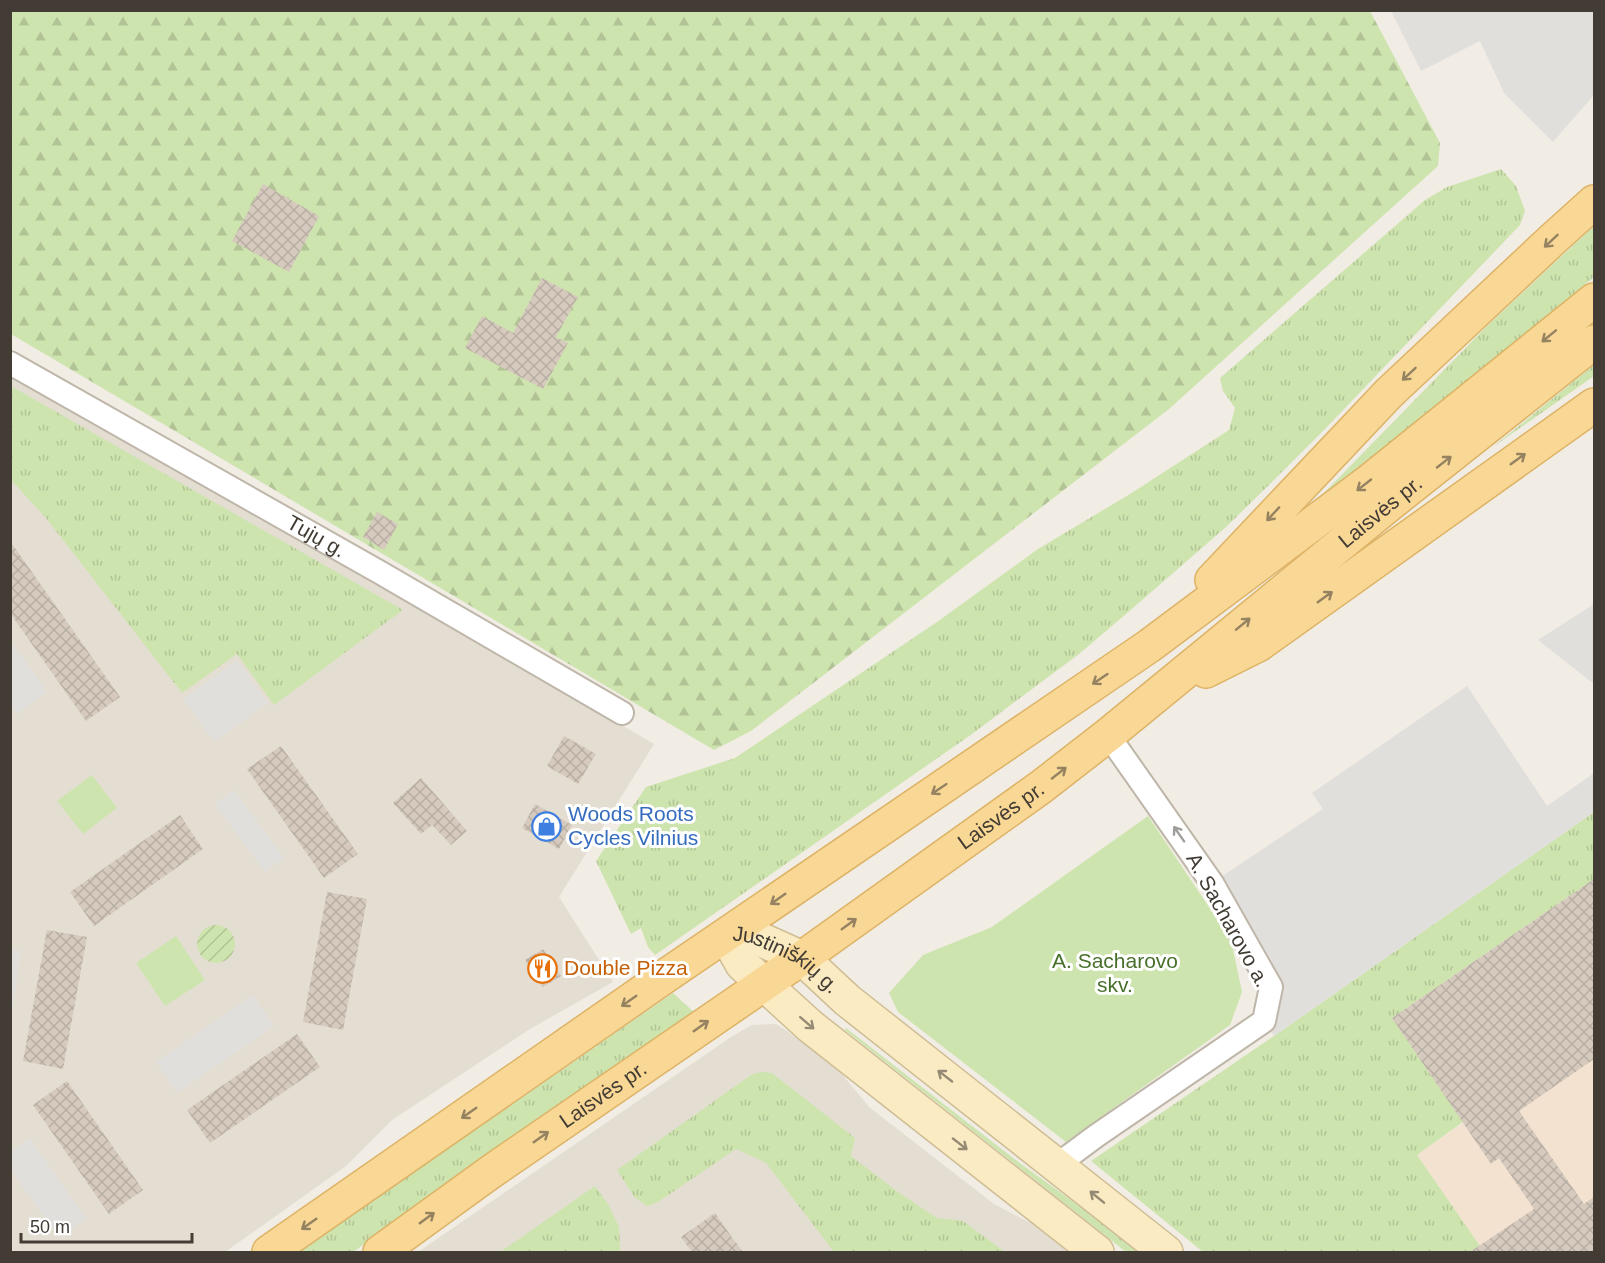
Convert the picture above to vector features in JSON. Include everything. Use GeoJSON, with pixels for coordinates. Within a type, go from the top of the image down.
{"type":"FeatureCollection","features":[{"type":"Feature","properties":{"kind":"main road","name":"Laisvės pr."},"geometry":{"type":"LineString","coordinates":[[1149,646],[1389,393],[1594,202]]}},
{"type":"Feature","properties":{"kind":"main road","name":"Laisvės pr."},"geometry":{"type":"LineString","coordinates":[[269,1252],[1149,646],[1367,483],[1594,300]]}},
{"type":"Feature","properties":{"kind":"main road","name":"Laisvės pr."},"geometry":{"type":"LineString","coordinates":[[380,1252],[492,1171],[802,958],[1041,787],[1594,342]]}},
{"type":"Feature","properties":{"kind":"main road"},"geometry":{"type":"LineString","coordinates":[[1148,700],[1258,645],[1594,405]]}},
{"type":"Feature","properties":{"kind":"main road","name":"Justiniškių g."},"geometry":{"type":"LineString","coordinates":[[1096,1252],[810,1026],[742,964],[733,948],[730,933],[753,936],[802,958],[847,1000],[1166,1252]]}},
{"type":"Feature","properties":{"kind":"street","name":"Tujų g."},"geometry":{"type":"LineString","coordinates":[[10,363],[381,573],[622,713]]}},
{"type":"Feature","properties":{"kind":"street","name":"A. Sacharovo a."},"geometry":{"type":"LineString","coordinates":[[1057,1165],[1264,1021],[1271,987],[1212,883],[1108,735]]}},
{"type":"Feature","properties":{"kind":"shaded area"},"geometry":{"type":"Polygon","coordinates":[[[1391,11],[1594,11],[1594,95],[1553,142],[1504,93],[1480,41],[1421,71],[1391,11]]]}},
{"type":"Feature","properties":{"kind":"shaded area"},"geometry":{"type":"Polygon","coordinates":[[[10,375],[375,581],[654,744],[559,897],[613,982],[530,1029],[392,1120],[346,1166],[225,1252],[11,1252],[10,375]]]}},
{"type":"Feature","properties":{"kind":"shaded area"},"geometry":{"type":"Polygon","coordinates":[[[1594,604],[1594,684],[1538,640],[1594,604]]]}},
{"type":"Feature","properties":{"kind":"shaded area"},"geometry":{"type":"Polygon","coordinates":[[[10,640],[47,692],[16,714],[11,705],[10,640]]]}},
{"type":"Feature","properties":{"kind":"shaded area"},"geometry":{"type":"Polygon","coordinates":[[[237,660],[268,703],[214,742],[183,699],[237,660]]]}},
{"type":"Feature","properties":{"kind":"shaded area"},"geometry":{"type":"Polygon","coordinates":[[[1467,686],[1547,806],[1594,773],[1594,812],[1274,1036],[1264,1021],[1271,986],[1212,883],[1323,809],[1312,793],[1467,686]]]}},
{"type":"Feature","properties":{"kind":"shaded area"},"geometry":{"type":"Polygon","coordinates":[[[234,790],[284,858],[265,872],[215,804],[234,790]]]}},
{"type":"Feature","properties":{"kind":"shaded area"},"geometry":{"type":"Polygon","coordinates":[[[1594,879],[1594,1252],[1470,1252],[1480,1246],[1417,1155],[1463,1123],[1392,1018],[1594,879]]]}},
{"type":"Feature","properties":{"kind":"shaded area"},"geometry":{"type":"Polygon","coordinates":[[[10,949],[21,951],[11,1019],[10,949]]]}},
{"type":"Feature","properties":{"kind":"shaded area"},"geometry":{"type":"Polygon","coordinates":[[[253,995],[274,1026],[177,1093],[156,1062],[253,995]]]}},
{"type":"Feature","properties":{"kind":"shaded area"},"geometry":{"type":"Polygon","coordinates":[[[776,1024],[805,1043],[841,1073],[869,1107],[994,1204],[1050,1233],[1075,1252],[418,1252],[731,1037],[752,1025],[776,1024]]]}},
{"type":"Feature","properties":{"kind":"shaded area"},"geometry":{"type":"Polygon","coordinates":[[[30,1138],[86,1219],[59,1238],[11,1170],[11,1152],[30,1138]]]}},
{"type":"Feature","properties":{"kind":"green space"},"geometry":{"type":"Polygon","coordinates":[[[11,11],[1370,11],[1440,143],[1438,166],[1169,409],[751,731],[714,750],[11,334],[11,11]]]}},
{"type":"Feature","properties":{"kind":"green space"},"geometry":{"type":"Polygon","coordinates":[[[1501,169],[1516,186],[1525,211],[1520,225],[1325,429],[1226,527],[1079,654],[972,734],[655,955],[648,947],[641,928],[631,934],[596,861],[646,787],[735,758],[937,622],[1038,549],[1130,494],[1229,430],[1235,408],[1223,391],[1220,378],[1425,200],[1447,187],[1501,169]]]}},
{"type":"Feature","properties":{"kind":"green space"},"geometry":{"type":"Polygon","coordinates":[[[1594,226],[1594,277],[1315,502],[1488,325],[1594,226]]]}},
{"type":"Feature","properties":{"kind":"green space"},"geometry":{"type":"Polygon","coordinates":[[[1594,365],[1594,376],[1493,447],[1594,365]]]}},
{"type":"Feature","properties":{"kind":"green space"},"geometry":{"type":"Polygon","coordinates":[[[11,386],[403,610],[274,705],[237,654],[182,693],[46,518],[11,480],[11,386]]]}},
{"type":"Feature","properties":{"kind":"green space"},"geometry":{"type":"Polygon","coordinates":[[[92,775],[117,808],[83,834],[57,801],[92,775]]]}},
{"type":"Feature","properties":{"kind":"green space"},"geometry":{"type":"Polygon","coordinates":[[[1594,812],[1594,879],[1392,1018],[1463,1122],[1417,1155],[1480,1246],[1470,1252],[1203,1252],[1091,1161],[1274,1036],[1594,812]]]}},
{"type":"Feature","properties":{"kind":"green space","name":"A. Sacharovo skv."},"geometry":{"type":"Polygon","coordinates":[[[1148,816],[1231,940],[1242,992],[1230,1025],[1066,1142],[898,1012],[889,993],[923,955],[992,927],[1148,816]]]}},
{"type":"Feature","properties":{"kind":"green space"},"geometry":{"type":"Polygon","coordinates":[[[216,925],[229,931],[235,944],[229,957],[216,963],[203,957],[197,944],[203,931],[216,925]]]}},
{"type":"Feature","properties":{"kind":"green space"},"geometry":{"type":"Polygon","coordinates":[[[176,936],[205,980],[165,1006],[136,963],[176,936]]]}},
{"type":"Feature","properties":{"kind":"green space"},"geometry":{"type":"Polygon","coordinates":[[[673,993],[695,1013],[353,1252],[291,1252],[397,1178],[517,1101],[673,993]]]}},
{"type":"Feature","properties":{"kind":"green space"},"geometry":{"type":"Polygon","coordinates":[[[846,1028],[1021,1164],[1143,1252],[1126,1252],[845,1030],[846,1028]]]}},
{"type":"Feature","properties":{"kind":"green space"},"geometry":{"type":"Polygon","coordinates":[[[761,1072],[772,1073],[855,1138],[851,1156],[898,1192],[937,1218],[963,1221],[1005,1252],[834,1252],[766,1163],[736,1149],[658,1202],[648,1206],[635,1198],[617,1170],[751,1075],[761,1072]]]}},
{"type":"Feature","properties":{"kind":"green space"},"geometry":{"type":"Polygon","coordinates":[[[595,1186],[608,1204],[619,1227],[619,1252],[500,1252],[595,1186]]]}},
{"type":"Feature","properties":{"kind":"building"},"geometry":{"type":"Polygon","coordinates":[[[263,184],[319,216],[289,272],[232,241],[263,184]]]}},
{"type":"Feature","properties":{"kind":"building"},"geometry":{"type":"Polygon","coordinates":[[[542,278],[578,297],[556,337],[568,343],[543,389],[465,348],[482,316],[513,333],[542,278]]]}},
{"type":"Feature","properties":{"kind":"building"},"geometry":{"type":"Polygon","coordinates":[[[377,512],[398,524],[384,550],[363,537],[377,512]]]}},
{"type":"Feature","properties":{"kind":"building"},"geometry":{"type":"Polygon","coordinates":[[[10,541],[120,697],[86,721],[10,613],[10,541]]]}},
{"type":"Feature","properties":{"kind":"building"},"geometry":{"type":"Polygon","coordinates":[[[564,736],[596,754],[578,784],[547,766],[564,736]]]}},
{"type":"Feature","properties":{"kind":"building"},"geometry":{"type":"Polygon","coordinates":[[[281,746],[358,854],[324,878],[247,769],[281,746]]]}},
{"type":"Feature","properties":{"kind":"building"},"geometry":{"type":"Polygon","coordinates":[[[421,778],[467,831],[451,845],[432,825],[421,834],[393,803],[421,778]]]}},
{"type":"Feature","properties":{"kind":"building","name":"Woods Roots Cycles Vilnius"},"geometry":{"type":"Polygon","coordinates":[[[535,804],[572,825],[559,849],[522,828],[535,804]]]}},
{"type":"Feature","properties":{"kind":"building"},"geometry":{"type":"Polygon","coordinates":[[[180,815],[203,849],[94,926],[70,892],[180,815]]]}},
{"type":"Feature","properties":{"kind":"building"},"geometry":{"type":"Polygon","coordinates":[[[1594,879],[1594,1059],[1519,1111],[1584,1204],[1594,1197],[1594,1252],[1470,1252],[1534,1209],[1499,1158],[1491,1164],[1392,1018],[1594,879]]]}},
{"type":"Feature","properties":{"kind":"building"},"geometry":{"type":"Polygon","coordinates":[[[327,892],[367,899],[343,1030],[303,1022],[327,892]]]}},
{"type":"Feature","properties":{"kind":"building"},"geometry":{"type":"Polygon","coordinates":[[[47,930],[87,937],[63,1069],[23,1061],[47,930]]]}},
{"type":"Feature","properties":{"kind":"building","name":"Double Pizza"},"geometry":{"type":"Polygon","coordinates":[[[543,949],[561,976],[543,987],[525,960],[543,949]]]}},
{"type":"Feature","properties":{"kind":"building"},"geometry":{"type":"Polygon","coordinates":[[[297,1034],[320,1067],[210,1143],[187,1110],[297,1034]]]}},
{"type":"Feature","properties":{"kind":"building"},"geometry":{"type":"Polygon","coordinates":[[[67,1081],[143,1190],[109,1214],[33,1105],[67,1081]]]}},
{"type":"Feature","properties":{"kind":"building"},"geometry":{"type":"Polygon","coordinates":[[[715,1213],[743,1252],[692,1252],[681,1237],[715,1213]]]}},
{"type":"Feature","properties":{"kind":"place","name":"Woods Roots Cycles Vilnius"},"geometry":{"type":"Point","coordinates":[547,826]}},
{"type":"Feature","properties":{"kind":"place","name":"Double Pizza"},"geometry":{"type":"Point","coordinates":[543,968]}}]}
